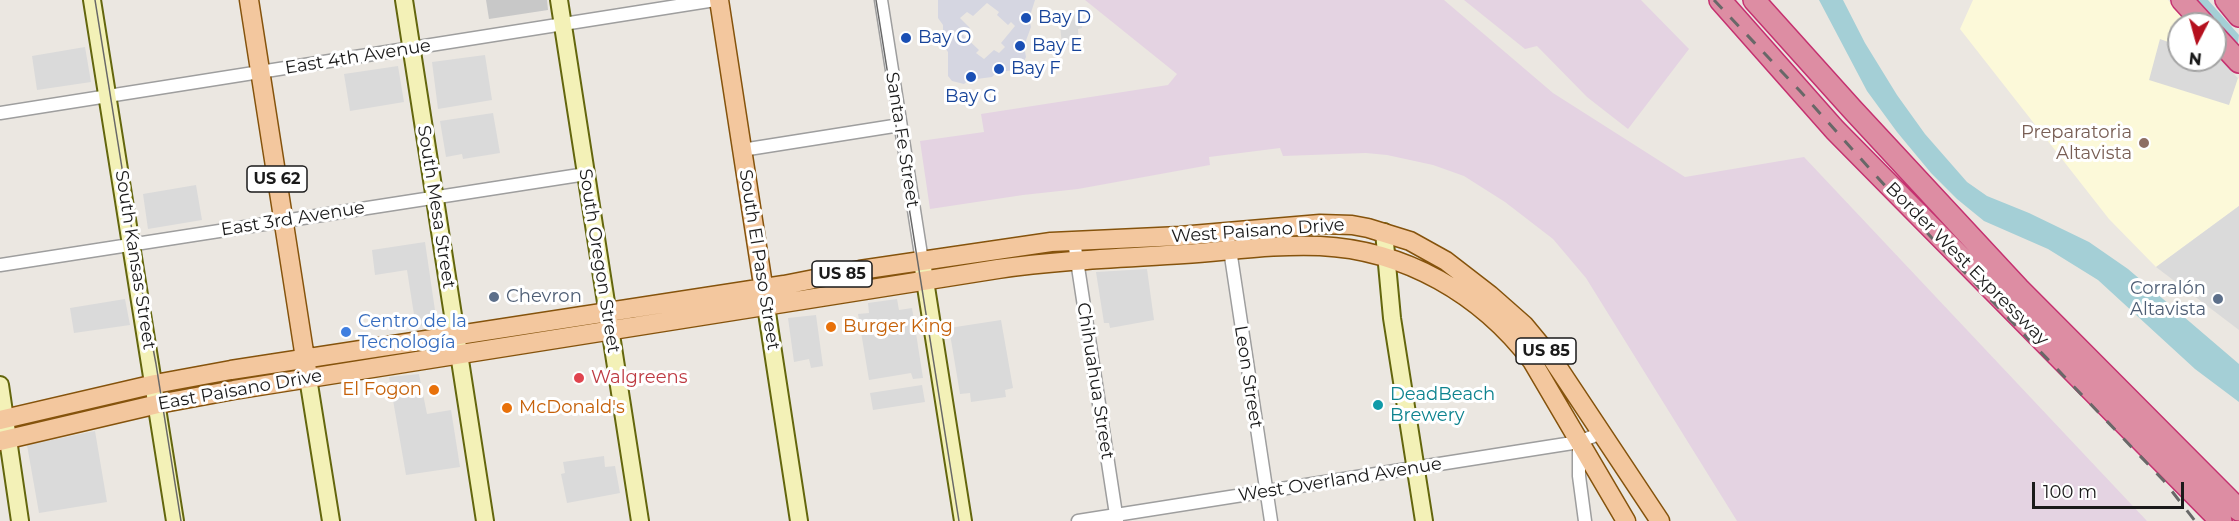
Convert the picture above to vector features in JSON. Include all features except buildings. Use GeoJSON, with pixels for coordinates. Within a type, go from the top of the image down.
{"type":"FeatureCollection","features":[{"type":"Feature","properties":{"kind":"highway","name":"Border West Expressway"},"geometry":{"type":"LineString","coordinates":[[1720,0],[1835,130],[2221,521]]}},
{"type":"Feature","properties":{"kind":"highway","name":"Border West Expressway"},"geometry":{"type":"LineString","coordinates":[[1754,0],[1852,110],[2019,290],[2239,510]]}},
{"type":"Feature","properties":{"kind":"highway"},"geometry":{"type":"LineString","coordinates":[[2182,0],[2193,12]]}},
{"type":"Feature","properties":{"kind":"highway"},"geometry":{"type":"LineString","coordinates":[[2226,0],[2239,16]]}},
{"type":"Feature","properties":{"kind":"highway"},"geometry":{"type":"LineString","coordinates":[[2227,49],[2238,60]]}},
{"type":"Feature","properties":{"kind":"main road","name":"US 62"},"geometry":{"type":"LineString","coordinates":[[249,0],[308,378]]}},
{"type":"Feature","properties":{"kind":"main road","name":"South El Paso Street"},"geometry":{"type":"LineString","coordinates":[[717,0],[765,297]]}},
{"type":"Feature","properties":{"kind":"main road","name":"West Paisano Drive"},"geometry":{"type":"LineString","coordinates":[[765,297],[922,261],[1028,244],[1227,233],[1320,224],[1352,225],[1384,232],[1410,241],[1446,261],[1515,317],[1553,360],[1659,521]]}},
{"type":"Feature","properties":{"kind":"main road","name":"West Paisano Drive"},"geometry":{"type":"LineString","coordinates":[[765,297],[925,280],[1053,261],[1319,246],[1385,258],[1411,266],[1445,283],[1478,305],[1514,338],[1532,361],[1626,521]]}},
{"type":"Feature","properties":{"kind":"main road","name":"East Paisano Drive"},"geometry":{"type":"LineString","coordinates":[[4,441],[158,404],[459,354],[608,321],[765,297]]}},
{"type":"Feature","properties":{"kind":"main road","name":"East Paisano Drive"},"geometry":{"type":"LineString","coordinates":[[3,419],[154,384],[305,358],[456,334],[608,321]]}},
{"type":"Feature","properties":{"kind":"street","name":"South Kansas Street"},"geometry":{"type":"LineString","coordinates":[[92,0],[176,521]]}},
{"type":"Feature","properties":{"kind":"street","name":"South Mesa Street"},"geometry":{"type":"LineString","coordinates":[[404,0],[485,521]]}},
{"type":"Feature","properties":{"kind":"street","name":"South Oregon Street"},"geometry":{"type":"LineString","coordinates":[[559,0],[640,521]]}},
{"type":"Feature","properties":{"kind":"street","name":"East 4th Avenue"},"geometry":{"type":"LineString","coordinates":[[0,113],[717,0]]}},
{"type":"Feature","properties":{"kind":"street","name":"Santa Fe Street"},"geometry":{"type":"LineString","coordinates":[[881,0],[963,521]]}},
{"type":"Feature","properties":{"kind":"street"},"geometry":{"type":"LineString","coordinates":[[742,150],[900,125]]}},
{"type":"Feature","properties":{"kind":"street","name":"East 3rd Avenue"},"geometry":{"type":"LineString","coordinates":[[0,265],[586,174]]}},
{"type":"Feature","properties":{"kind":"street"},"geometry":{"type":"LineString","coordinates":[[1384,232],[1392,318],[1424,521]]}},
{"type":"Feature","properties":{"kind":"street","name":"Leon Street"},"geometry":{"type":"LineString","coordinates":[[1227,233],[1271,521]]}},
{"type":"Feature","properties":{"kind":"street","name":"Chihuahua Street"},"geometry":{"type":"LineString","coordinates":[[1074,241],[1116,518]]}},
{"type":"Feature","properties":{"kind":"street","name":"South El Paso Street"},"geometry":{"type":"LineString","coordinates":[[765,297],[799,521]]}},
{"type":"Feature","properties":{"kind":"street"},"geometry":{"type":"LineString","coordinates":[[308,378],[330,521]]}},
{"type":"Feature","properties":{"kind":"street"},"geometry":{"type":"LineString","coordinates":[[0,385],[4,441],[20,521]]}},
{"type":"Feature","properties":{"kind":"street","name":"West Overland Avenue"},"geometry":{"type":"LineString","coordinates":[[1078,521],[1116,518],[1267,491],[1579,442],[1601,433]]}},
{"type":"Feature","properties":{"kind":"street"},"geometry":{"type":"LineString","coordinates":[[1579,442],[1579,476],[1585,521]]}},
{"type":"Feature","properties":{"kind":"shaded area"},"geometry":{"type":"Polygon","coordinates":[[[486,0],[547,0],[548,10],[489,19],[486,0]]]}},
{"type":"Feature","properties":{"kind":"shaded area"},"geometry":{"type":"Polygon","coordinates":[[[938,0],[1035,0],[1029,19],[1031,27],[1024,46],[1026,57],[1022,65],[1015,70],[997,72],[992,77],[969,80],[964,84],[952,81],[948,76],[948,52],[943,45],[943,25],[938,18],[938,0]],[[987,3],[973,16],[967,12],[960,18],[970,28],[963,35],[979,50],[976,53],[984,59],[994,50],[999,53],[1005,47],[1001,43],[1015,26],[1011,22],[1008,25],[997,15],[999,12],[987,3]]]}},
{"type":"Feature","properties":{"kind":"shaded area"},"geometry":{"type":"Polygon","coordinates":[[[1085,0],[1444,0],[1553,93],[1685,177],[1804,157],[2147,521],[1737,521],[1586,278],[1553,239],[1505,202],[1464,176],[1433,165],[1366,153],[1283,156],[1280,148],[1209,157],[1210,165],[1078,189],[930,209],[920,141],[984,132],[981,114],[1168,85],[1177,74],[1085,0]]]}},
{"type":"Feature","properties":{"kind":"shaded area"},"geometry":{"type":"Polygon","coordinates":[[[1464,0],[1641,0],[1689,49],[1628,129],[1587,97],[1537,46],[1525,49],[1464,0]]]}},
{"type":"Feature","properties":{"kind":"shaded area","name":"Preparatoria Altavista"},"geometry":{"type":"Polygon","coordinates":[[[1973,0],[2168,0],[2178,12],[2167,12],[2167,72],[2227,72],[2227,66],[2239,79],[2239,206],[2156,267],[2109,219],[1960,29],[1973,0]]]}},
{"type":"Feature","properties":{"kind":"shaded area"},"geometry":{"type":"Polygon","coordinates":[[[1081,11],[1082,28],[1078,29],[1079,44],[1062,46],[1059,14],[1081,11]]]}},
{"type":"Feature","properties":{"kind":"shaded area"},"geometry":{"type":"Polygon","coordinates":[[[2160,39],[2167,42],[2167,72],[2227,72],[2227,66],[2238,78],[2229,105],[2149,80],[2160,39]]]}},
{"type":"Feature","properties":{"kind":"shaded area"},"geometry":{"type":"Polygon","coordinates":[[[85,47],[91,82],[37,90],[32,56],[85,47]]]}},
{"type":"Feature","properties":{"kind":"shaded area"},"geometry":{"type":"Polygon","coordinates":[[[485,55],[492,100],[438,109],[432,62],[485,55]]]}},
{"type":"Feature","properties":{"kind":"shaded area"},"geometry":{"type":"Polygon","coordinates":[[[398,66],[404,102],[350,111],[344,74],[398,66]]]}},
{"type":"Feature","properties":{"kind":"shaded area"},"geometry":{"type":"Polygon","coordinates":[[[493,113],[500,153],[463,159],[462,154],[446,157],[440,121],[493,113]]]}},
{"type":"Feature","properties":{"kind":"shaded area"},"geometry":{"type":"Polygon","coordinates":[[[196,185],[202,220],[148,229],[143,194],[196,185]]]}},
{"type":"Feature","properties":{"kind":"shaded area","name":"Corralón Altavista"},"geometry":{"type":"Polygon","coordinates":[[[2239,206],[2239,330],[2156,267],[2239,206]]]}},
{"type":"Feature","properties":{"kind":"shaded area"},"geometry":{"type":"Polygon","coordinates":[[[425,242],[437,324],[416,327],[407,270],[375,275],[372,250],[425,242]]]}},
{"type":"Feature","properties":{"kind":"shaded area"},"geometry":{"type":"Polygon","coordinates":[[[1147,269],[1154,320],[1110,328],[1109,323],[1104,323],[1096,272],[1147,269]]]}},
{"type":"Feature","properties":{"kind":"shaded area"},"geometry":{"type":"Polygon","coordinates":[[[125,299],[130,325],[74,333],[70,308],[125,299]]]}},
{"type":"Feature","properties":{"kind":"shaded area"},"geometry":{"type":"Polygon","coordinates":[[[897,299],[899,310],[912,308],[923,378],[913,379],[911,373],[869,380],[858,314],[869,313],[868,303],[897,299]]]}},
{"type":"Feature","properties":{"kind":"shaded area"},"geometry":{"type":"Polygon","coordinates":[[[816,315],[823,366],[811,368],[809,359],[794,362],[788,318],[816,315]]]}},
{"type":"Feature","properties":{"kind":"shaded area"},"geometry":{"type":"Polygon","coordinates":[[[1001,320],[1013,388],[1005,390],[1006,397],[971,402],[970,393],[960,394],[949,328],[1001,320]]]}},
{"type":"Feature","properties":{"kind":"shaded area"},"geometry":{"type":"Polygon","coordinates":[[[419,374],[427,414],[451,410],[460,467],[406,475],[389,377],[419,374]]]}},
{"type":"Feature","properties":{"kind":"shaded area"},"geometry":{"type":"Polygon","coordinates":[[[922,385],[925,402],[873,410],[870,393],[922,385]]]}},
{"type":"Feature","properties":{"kind":"shaded area"},"geometry":{"type":"Polygon","coordinates":[[[95,431],[107,502],[39,513],[27,445],[95,431]]]}},
{"type":"Feature","properties":{"kind":"shaded area"},"geometry":{"type":"Polygon","coordinates":[[[604,456],[605,467],[615,466],[620,493],[567,503],[561,474],[565,473],[563,462],[604,456]]]}},
{"type":"Feature","properties":{"kind":"water"},"geometry":{"type":"Polygon","coordinates":[[[1819,0],[1843,0],[1865,43],[1897,95],[1925,134],[1967,182],[1987,196],[2089,242],[2128,269],[2239,364],[2239,402],[2195,369],[2098,280],[2048,249],[1984,221],[1957,199],[1931,173],[1867,91],[1819,0]]]}},
{"type":"Feature","properties":{"kind":"water"},"geometry":{"type":"Polygon","coordinates":[[[2197,0],[2208,0],[2219,12],[2208,12],[2197,0]]]}},
{"type":"Feature","properties":{"kind":"water"},"geometry":{"type":"Polygon","coordinates":[[[2227,21],[2239,35],[2238,44],[2227,32],[2227,21]]]}},
{"type":"Feature","properties":{"kind":"tram line"},"geometry":{"type":"LineString","coordinates":[[95,0],[181,521]]}},
{"type":"Feature","properties":{"kind":"tram line"},"geometry":{"type":"LineString","coordinates":[[876,0],[959,521]]}},
{"type":"Feature","properties":{"kind":"railway"},"geometry":{"type":"LineString","coordinates":[[1714,0],[1800,91],[1931,237],[2164,481],[2195,521]]}},
{"type":"Feature","properties":{"kind":"place","name":"Bay D"},"geometry":{"type":"Point","coordinates":[1026,18]}},
{"type":"Feature","properties":{"kind":"place","name":"Bay O"},"geometry":{"type":"Point","coordinates":[906,38]}},
{"type":"Feature","properties":{"kind":"place","name":"Bay E"},"geometry":{"type":"Point","coordinates":[1020,46]}},
{"type":"Feature","properties":{"kind":"place","name":"Bay F"},"geometry":{"type":"Point","coordinates":[999,69]}},
{"type":"Feature","properties":{"kind":"place","name":"Bay G"},"geometry":{"type":"Point","coordinates":[971,77]}},
{"type":"Feature","properties":{"kind":"place","name":"Preparatoria Altavista"},"geometry":{"type":"Point","coordinates":[2144,143]}},
{"type":"Feature","properties":{"kind":"place","name":"Chevron"},"geometry":{"type":"Point","coordinates":[494,297]}},
{"type":"Feature","properties":{"kind":"place","name":"Corralón Altavista"},"geometry":{"type":"Point","coordinates":[2218,299]}},
{"type":"Feature","properties":{"kind":"place","name":"Burger King"},"geometry":{"type":"Point","coordinates":[831,327]}},
{"type":"Feature","properties":{"kind":"place","name":"Centro de la Tecnología"},"geometry":{"type":"Point","coordinates":[346,332]}},
{"type":"Feature","properties":{"kind":"place","name":"Walgreens"},"geometry":{"type":"Point","coordinates":[579,378]}},
{"type":"Feature","properties":{"kind":"place","name":"El Fogon"},"geometry":{"type":"Point","coordinates":[434,390]}},
{"type":"Feature","properties":{"kind":"place","name":"DeadBeach Brewery"},"geometry":{"type":"Point","coordinates":[1378,405]}},
{"type":"Feature","properties":{"kind":"place","name":"McDonald's"},"geometry":{"type":"Point","coordinates":[507,408]}}]}
